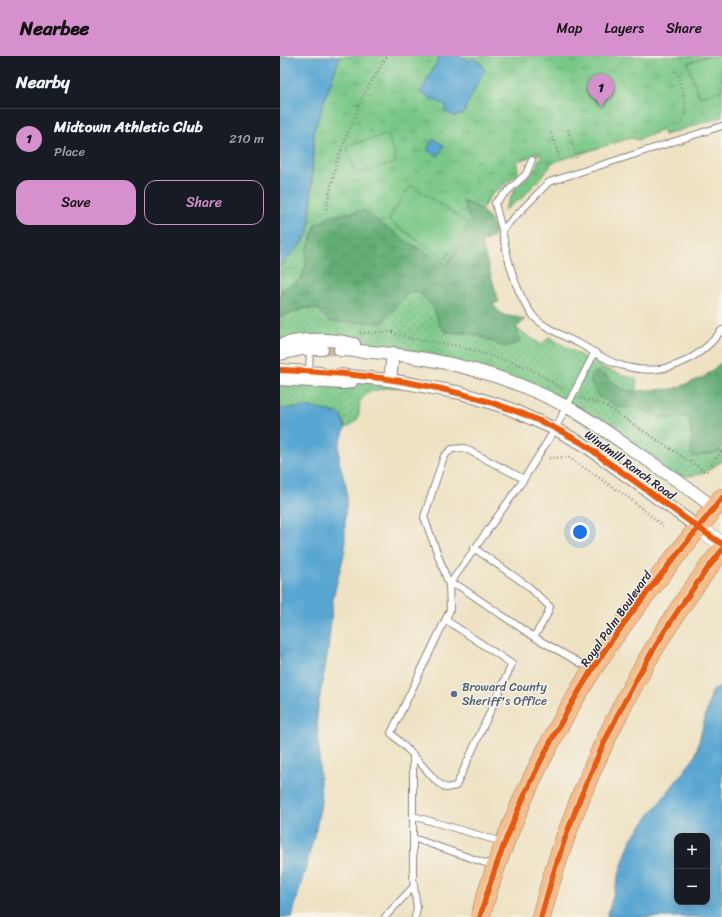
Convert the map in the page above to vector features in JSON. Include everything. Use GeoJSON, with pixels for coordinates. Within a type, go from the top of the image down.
{"type":"FeatureCollection","features":[{"type":"Feature","properties":{"kind":"main road","name":"Royal Palm Boulevard"},"geometry":{"type":"LineString","coordinates":[[480,917],[505,843],[544,756],[592,670],[651,588],[698,528],[720,507]]}},
{"type":"Feature","properties":{"kind":"main road"},"geometry":{"type":"LineString","coordinates":[[541,917],[574,817],[612,728],[656,645],[691,592],[722,550]]}},
{"type":"Feature","properties":{"kind":"street","name":"Windmill Ranch Road"},"geometry":{"type":"LineString","coordinates":[[280,345],[301,340],[317,339],[352,343],[378,351],[441,361],[488,374],[567,407],[596,424],[720,507]]}},
{"type":"Feature","properties":{"kind":"street"},"geometry":{"type":"LineString","coordinates":[[280,354],[310,349],[322,349]]}},
{"type":"Feature","properties":{"kind":"street","name":"Windmill Ranch Road"},"geometry":{"type":"LineString","coordinates":[[340,350],[378,351]]}},
{"type":"Feature","properties":{"kind":"street"},"geometry":{"type":"LineString","coordinates":[[390,380],[393,354]]}},
{"type":"Feature","properties":{"kind":"street","name":"Windmill Ranch Road"},"geometry":{"type":"LineString","coordinates":[[280,370],[312,375],[343,383],[375,378]]}},
{"type":"Feature","properties":{"kind":"street","name":"Windmill Ranch Road"},"geometry":{"type":"LineString","coordinates":[[280,379],[312,375]]}},
{"type":"Feature","properties":{"kind":"street","name":"Windmill Ranch Road"},"geometry":{"type":"LineString","coordinates":[[338,375],[390,380],[461,393],[508,408],[555,428],[583,444],[698,528]]}},
{"type":"Feature","properties":{"kind":"street"},"geometry":{"type":"LineString","coordinates":[[698,528],[722,544]]}},
{"type":"Feature","properties":{"kind":"lane"},"geometry":{"type":"LineString","coordinates":[[502,230],[549,182],[722,126]]}},
{"type":"Feature","properties":{"kind":"lane"},"geometry":{"type":"LineString","coordinates":[[532,160],[526,174],[495,203],[502,230],[506,256],[524,301],[536,318],[620,365],[654,371],[682,363],[701,352],[722,330]]}},
{"type":"Feature","properties":{"kind":"lane"},"geometry":{"type":"LineString","coordinates":[[310,349],[312,375]]}},
{"type":"Feature","properties":{"kind":"lane"},"geometry":{"type":"LineString","coordinates":[[448,585],[524,479],[567,407],[595,352]]}},
{"type":"Feature","properties":{"kind":"lane"},"geometry":{"type":"LineString","coordinates":[[446,620],[512,664],[456,786],[446,788],[437,782],[391,733],[450,610],[448,585],[424,517],[444,456],[452,449],[464,448],[524,479]]}},
{"type":"Feature","properties":{"kind":"lane"},"geometry":{"type":"LineString","coordinates":[[474,548],[528,586],[550,607],[534,637]]}},
{"type":"Feature","properties":{"kind":"lane"},"geometry":{"type":"LineString","coordinates":[[448,585],[459,586],[534,637],[592,670]]}},
{"type":"Feature","properties":{"kind":"lane"},"geometry":{"type":"LineString","coordinates":[[413,755],[414,886],[417,908],[415,917]]}},
{"type":"Feature","properties":{"kind":"lane"},"geometry":{"type":"LineString","coordinates":[[413,816],[505,843]]}},
{"type":"Feature","properties":{"kind":"lane"},"geometry":{"type":"LineString","coordinates":[[413,838],[497,866]]}},
{"type":"Feature","properties":{"kind":"lane"},"geometry":{"type":"LineString","coordinates":[[385,917],[414,886]]}},
{"type":"Feature","properties":{"kind":"path"},"geometry":{"type":"LineString","coordinates":[[326,209],[336,163],[363,96],[387,56]]}},
{"type":"Feature","properties":{"kind":"path"},"geometry":{"type":"LineString","coordinates":[[663,130],[679,124],[683,119],[686,106],[676,70],[671,72]]}},
{"type":"Feature","properties":{"kind":"path"},"geometry":{"type":"LineString","coordinates":[[568,130],[577,158]]}},
{"type":"Feature","properties":{"kind":"path"},"geometry":{"type":"LineString","coordinates":[[551,133],[560,160]]}},
{"type":"Feature","properties":{"kind":"path"},"geometry":{"type":"LineString","coordinates":[[706,472],[722,451]]}},
{"type":"Feature","properties":{"kind":"path"},"geometry":{"type":"LineString","coordinates":[[537,458],[568,457],[629,498],[663,526]]}},
{"type":"Feature","properties":{"kind":"green space"},"geometry":{"type":"Polygon","coordinates":[[[340,56],[722,56],[722,117],[664,135],[662,130],[639,140],[630,138],[551,163],[549,168],[523,197],[504,210],[515,189],[534,171],[542,153],[517,161],[518,174],[490,196],[482,209],[462,200],[472,225],[447,264],[401,238],[363,210],[332,216],[316,224],[311,219],[314,130],[340,56]]]}},
{"type":"Feature","properties":{"kind":"green space"},"geometry":{"type":"Polygon","coordinates":[[[708,56],[722,56],[722,90],[699,97],[688,63],[708,56]]]}},
{"type":"Feature","properties":{"kind":"green space"},"geometry":{"type":"Polygon","coordinates":[[[388,134],[396,162],[355,174],[347,146],[388,134]]]}},
{"type":"Feature","properties":{"kind":"green space"},"geometry":{"type":"Polygon","coordinates":[[[411,185],[469,224],[445,259],[388,220],[411,185]]]}},
{"type":"Feature","properties":{"kind":"green space"},"geometry":{"type":"Polygon","coordinates":[[[462,200],[480,210],[492,223],[494,237],[481,242],[499,302],[493,304],[497,310],[505,315],[525,320],[516,328],[520,342],[504,347],[476,334],[446,332],[439,324],[433,307],[417,291],[410,291],[382,323],[331,322],[318,309],[306,308],[280,317],[280,291],[300,280],[306,267],[306,254],[316,224],[332,216],[363,210],[401,238],[462,200]]]}},
{"type":"Feature","properties":{"kind":"green space"},"geometry":{"type":"Polygon","coordinates":[[[311,219],[316,224],[306,254],[306,267],[300,280],[280,291],[280,266],[307,237],[311,219]]]}},
{"type":"Feature","properties":{"kind":"green space"},"geometry":{"type":"Polygon","coordinates":[[[410,291],[417,291],[433,307],[446,332],[476,334],[504,347],[516,328],[542,345],[549,337],[602,368],[636,379],[637,392],[619,387],[605,375],[618,407],[638,408],[662,418],[689,417],[693,457],[715,453],[722,450],[722,461],[708,470],[695,475],[689,476],[665,472],[528,389],[352,343],[280,345],[280,317],[306,308],[318,309],[325,318],[381,323],[410,291]]]}},
{"type":"Feature","properties":{"kind":"green space"},"geometry":{"type":"Polygon","coordinates":[[[722,362],[722,450],[715,453],[693,457],[691,455],[692,433],[689,417],[662,418],[638,408],[618,407],[598,396],[591,383],[592,375],[598,371],[620,389],[628,391],[674,389],[704,377],[722,362]]]}},
{"type":"Feature","properties":{"kind":"green space"},"geometry":{"type":"Polygon","coordinates":[[[375,378],[438,389],[396,387],[385,388],[366,394],[360,402],[357,419],[345,429],[344,422],[338,413],[308,407],[280,409],[280,379],[375,378]]]}},
{"type":"Feature","properties":{"kind":"water"},"geometry":{"type":"Polygon","coordinates":[[[280,56],[340,56],[314,130],[309,232],[296,250],[280,266],[280,56]]]}},
{"type":"Feature","properties":{"kind":"water"},"geometry":{"type":"Polygon","coordinates":[[[440,56],[460,56],[469,61],[472,58],[483,64],[482,67],[485,69],[462,115],[458,114],[456,117],[444,111],[447,106],[420,93],[440,56]]]}},
{"type":"Feature","properties":{"kind":"water"},"geometry":{"type":"Polygon","coordinates":[[[433,139],[444,145],[438,156],[427,150],[433,139]]]}},
{"type":"Feature","properties":{"kind":"water"},"geometry":{"type":"Polygon","coordinates":[[[308,407],[338,413],[342,417],[345,429],[339,445],[339,462],[346,486],[347,499],[345,515],[345,550],[333,598],[328,650],[317,712],[321,803],[316,829],[292,917],[280,917],[280,409],[308,407]]]}},
{"type":"Feature","properties":{"kind":"water"},"geometry":{"type":"Polygon","coordinates":[[[722,686],[722,917],[607,917],[631,839],[695,757],[712,691],[722,686]]]}},
{"type":"Feature","properties":{"kind":"tunnel"},"geometry":{"type":"LineString","coordinates":[[322,349],[340,350]]}},
{"type":"Feature","properties":{"kind":"tunnel"},"geometry":{"type":"LineString","coordinates":[[320,373],[338,375]]}},
{"type":"Feature","properties":{"kind":"cycle path"},"geometry":{"type":"LineString","coordinates":[[280,370],[357,375],[397,380],[474,397],[512,410],[548,425],[586,445],[722,544]]}},
{"type":"Feature","properties":{"kind":"cycle path"},"geometry":{"type":"LineString","coordinates":[[480,917],[503,846],[534,776],[569,708],[622,625],[722,498]]}},
{"type":"Feature","properties":{"kind":"cycle path"},"geometry":{"type":"LineString","coordinates":[[541,917],[555,869],[572,820],[591,772],[613,724],[637,678],[664,633],[692,590],[722,550]]}},
{"type":"Feature","properties":{"kind":"place","name":"Midtown Athletic Club"},"geometry":{"type":"Point","coordinates":[601,107]}},
{"type":"Feature","properties":{"kind":"place","name":"Broward County Sheriff's Office"},"geometry":{"type":"Point","coordinates":[454,694]}}]}
